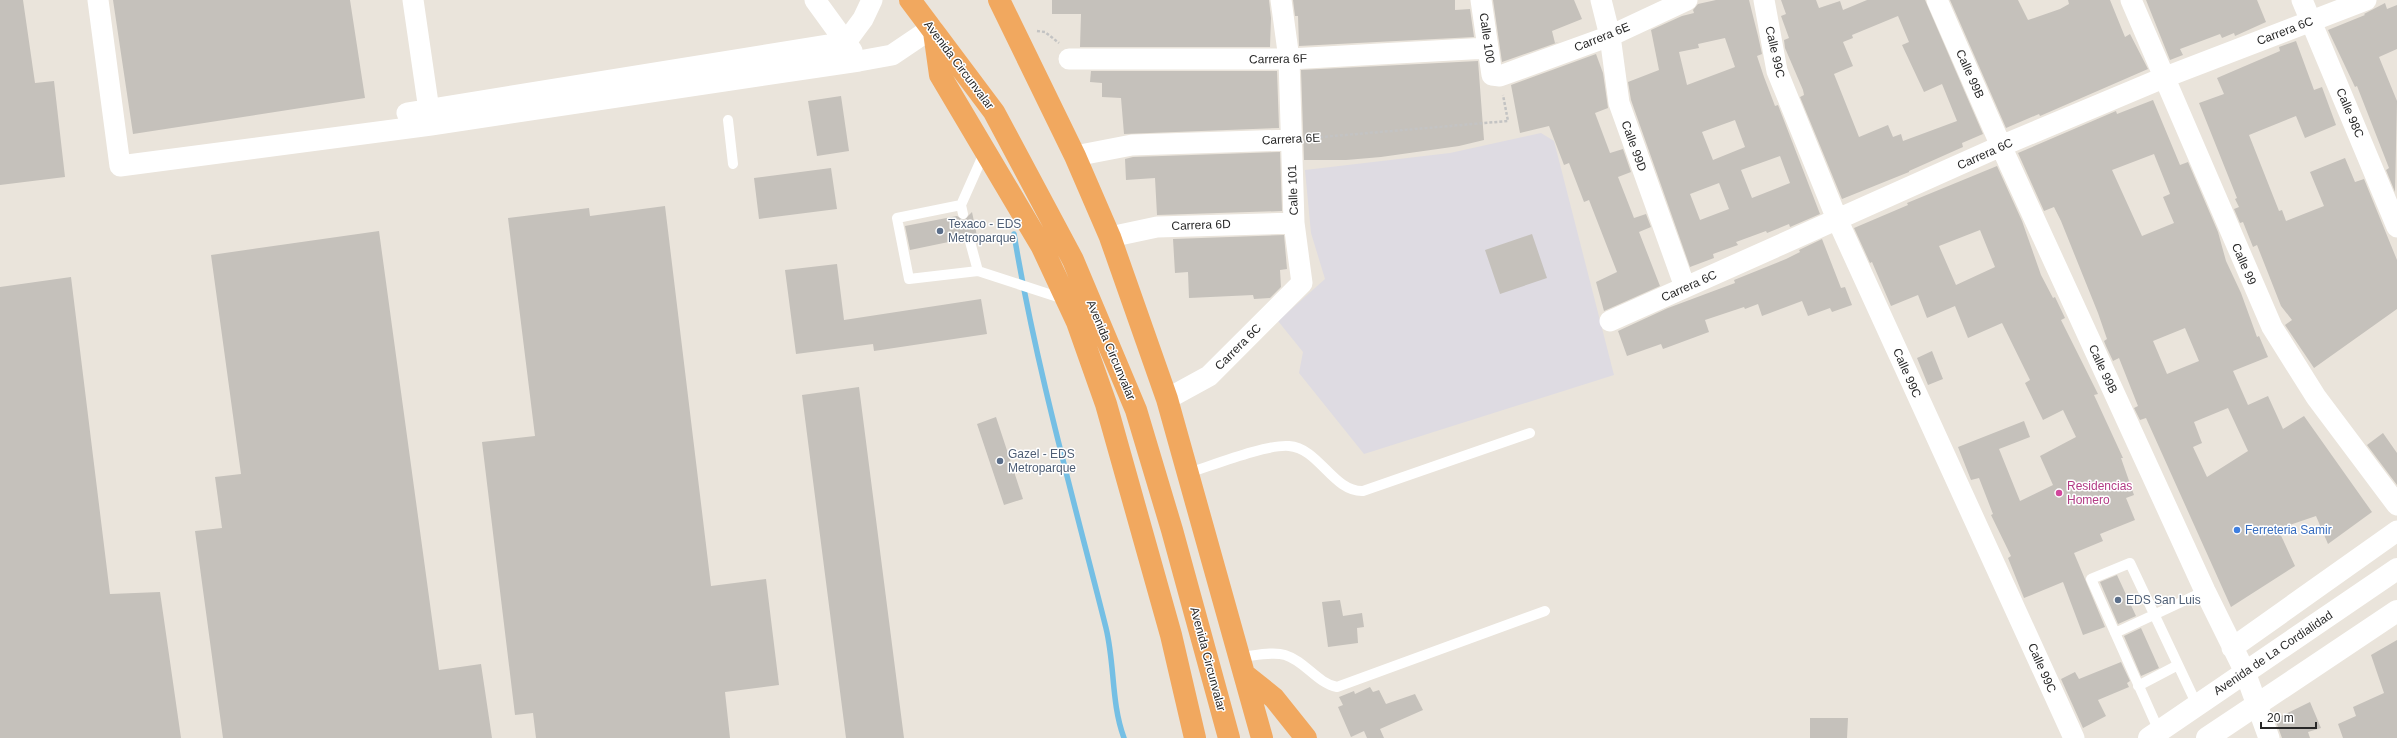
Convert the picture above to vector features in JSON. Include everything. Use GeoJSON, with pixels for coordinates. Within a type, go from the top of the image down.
{"type":"FeatureCollection","features":[{"type":"Feature","properties":{"kind":"highway","name":"Avenida Circunvalar"},"geometry":{"type":"LineString","coordinates":[[910,0],[994,112],[1073,260],[1136,410],[1172,530],[1229,738]]}},
{"type":"Feature","properties":{"kind":"highway"},"geometry":{"type":"LineString","coordinates":[[999,0],[1075,156],[1110,237],[1167,399],[1262,738]]}},
{"type":"Feature","properties":{"kind":"highway"},"geometry":{"type":"LineString","coordinates":[[933,29],[940,75],[1042,247],[1076,322],[1106,404],[1171,635],[1195,738]]}},
{"type":"Feature","properties":{"kind":"highway"},"geometry":{"type":"LineString","coordinates":[[1164,609],[1172,530]]}},
{"type":"Feature","properties":{"kind":"highway"},"geometry":{"type":"LineString","coordinates":[[1171,635],[1221,707]]}},
{"type":"Feature","properties":{"kind":"highway"},"geometry":{"type":"LineString","coordinates":[[1242,666],[1274,698],[1306,738]]}},
{"type":"Feature","properties":{"kind":"main road","name":"Avenida de La Cordialidad"},"geometry":{"type":"LineString","coordinates":[[2154,735],[2397,568]]}},
{"type":"Feature","properties":{"kind":"main road"},"geometry":{"type":"LineString","coordinates":[[2207,738],[2397,611]]}},
{"type":"Feature","properties":{"kind":"street"},"geometry":{"type":"LineString","coordinates":[[98,0],[119,159],[430,117],[859,62],[892,55],[933,29]]}},
{"type":"Feature","properties":{"kind":"street"},"geometry":{"type":"LineString","coordinates":[[413,0],[430,117]]}},
{"type":"Feature","properties":{"kind":"street"},"geometry":{"type":"LineString","coordinates":[[815,0],[859,62]]}},
{"type":"Feature","properties":{"kind":"street"},"geometry":{"type":"LineString","coordinates":[[430,117],[846,42],[863,19],[872,0]]}},
{"type":"Feature","properties":{"kind":"street","name":"Calle 101"},"geometry":{"type":"LineString","coordinates":[[1281,0],[1289,59],[1294,223],[1302,283]]}},
{"type":"Feature","properties":{"kind":"street","name":"Calle 100"},"geometry":{"type":"LineString","coordinates":[[1481,0],[1488,48],[1496,76]]}},
{"type":"Feature","properties":{"kind":"street","name":"Calle 99D"},"geometry":{"type":"LineString","coordinates":[[1601,0],[1610,36],[1619,103],[1685,287]]}},
{"type":"Feature","properties":{"kind":"street","name":"Carrera 6E"},"geometry":{"type":"LineString","coordinates":[[1496,76],[1610,36],[1686,0]]}},
{"type":"Feature","properties":{"kind":"street","name":"Calle 99C"},"geometry":{"type":"LineString","coordinates":[[1764,0],[1777,71],[1837,219],[2074,738]]}},
{"type":"Feature","properties":{"kind":"street","name":"Calle 99B"},"geometry":{"type":"LineString","coordinates":[[1937,0],[2001,146],[2205,591],[2244,672],[2269,738]]}},
{"type":"Feature","properties":{"kind":"street","name":"Calle 99"},"geometry":{"type":"LineString","coordinates":[[2130,0],[2272,327],[2316,397],[2397,505]]}},
{"type":"Feature","properties":{"kind":"street","name":"Calle 98C"},"geometry":{"type":"LineString","coordinates":[[2302,0],[2397,227]]}},
{"type":"Feature","properties":{"kind":"street","name":"Carrera 6C"},"geometry":{"type":"LineString","coordinates":[[1610,321],[2001,146],[2163,78],[2366,0]]}},
{"type":"Feature","properties":{"kind":"street","name":"Carrera 6F"},"geometry":{"type":"LineString","coordinates":[[1069,59],[1289,59],[1488,48]]}},
{"type":"Feature","properties":{"kind":"street","name":"Carrera 6E"},"geometry":{"type":"LineString","coordinates":[[1075,156],[1132,145],[1291,140]]}},
{"type":"Feature","properties":{"kind":"street","name":"Carrera 6D"},"geometry":{"type":"LineString","coordinates":[[1110,237],[1157,227],[1294,223]]}},
{"type":"Feature","properties":{"kind":"street","name":"Carrera 6C"},"geometry":{"type":"LineString","coordinates":[[1167,399],[1209,376],[1302,283]]}},
{"type":"Feature","properties":{"kind":"street"},"geometry":{"type":"LineString","coordinates":[[2232,648],[2397,530]]}},
{"type":"Feature","properties":{"kind":"lane"},"geometry":{"type":"LineString","coordinates":[[728,120],[733,164]]}},
{"type":"Feature","properties":{"kind":"lane"},"geometry":{"type":"LineString","coordinates":[[985,150],[962,210],[897,218],[909,279],[978,271],[1066,299]]}},
{"type":"Feature","properties":{"kind":"lane"},"geometry":{"type":"LineString","coordinates":[[969,238],[978,271]]}},
{"type":"Feature","properties":{"kind":"lane"},"geometry":{"type":"LineString","coordinates":[[1188,473],[1256,452],[1289,446],[1308,454],[1349,489],[1363,492],[1530,433]]}},
{"type":"Feature","properties":{"kind":"lane"},"geometry":{"type":"LineString","coordinates":[[2154,735],[2138,686],[2091,579],[2130,563],[2197,705]]}},
{"type":"Feature","properties":{"kind":"lane"},"geometry":{"type":"LineString","coordinates":[[2115,633],[2205,591]]}},
{"type":"Feature","properties":{"kind":"lane"},"geometry":{"type":"LineString","coordinates":[[1242,666],[1283,654],[1293,658],[1329,685],[1337,687],[1546,611]]}},
{"type":"Feature","properties":{"kind":"lane"},"geometry":{"type":"LineString","coordinates":[[2138,686],[2178,665]]}},
{"type":"Feature","properties":{"kind":"path"},"geometry":{"type":"LineString","coordinates":[[1013,28],[1046,32],[1058,42],[1069,59]]}},
{"type":"Feature","properties":{"kind":"path","name":"Calle 100"},"geometry":{"type":"LineString","coordinates":[[1496,76],[1508,121]]}},
{"type":"Feature","properties":{"kind":"path","name":"Carrera 6E"},"geometry":{"type":"LineString","coordinates":[[1291,140],[1508,121]]}},
{"type":"Feature","properties":{"kind":"shaded area"},"geometry":{"type":"Polygon","coordinates":[[[1541,133],[1554,141],[1614,375],[1364,454],[1299,373],[1303,352],[1278,321],[1325,279],[1311,233],[1305,170],[1450,153],[1541,133]]]}},
{"type":"Feature","properties":{"kind":"building"},"geometry":{"type":"Polygon","coordinates":[[[0,0],[23,0],[35,83],[54,81],[65,177],[0,185],[0,0]]]}},
{"type":"Feature","properties":{"kind":"building"},"geometry":{"type":"Polygon","coordinates":[[[113,0],[350,0],[365,98],[133,134],[113,0]]]}},
{"type":"Feature","properties":{"kind":"building"},"geometry":{"type":"Polygon","coordinates":[[[1052,0],[1269,0],[1271,18],[1270,47],[1080,47],[1081,14],[1052,14],[1052,0]]]}},
{"type":"Feature","properties":{"kind":"building"},"geometry":{"type":"Polygon","coordinates":[[[1293,0],[1455,0],[1455,10],[1470,9],[1474,37],[1299,46],[1298,16],[1295,16],[1293,0]]]}},
{"type":"Feature","properties":{"kind":"building"},"geometry":{"type":"Polygon","coordinates":[[[1493,0],[1574,0],[1582,19],[1552,31],[1555,43],[1559,42],[1502,62],[1493,0]]]}},
{"type":"Feature","properties":{"kind":"building"},"geometry":{"type":"Polygon","coordinates":[[[1716,0],[1749,0],[1762,54],[1757,56],[1775,106],[1778,105],[1820,214],[1790,227],[1789,224],[1767,233],[1766,231],[1736,242],[1738,245],[1713,254],[1714,258],[1690,267],[1631,100],[1628,82],[1659,70],[1651,30],[1682,16],[1694,13],[1693,10],[1698,4],[1716,0]],[[1725,38],[1698,44],[1699,48],[1679,52],[1687,85],[1735,67],[1725,38]],[[1735,120],[1702,132],[1713,160],[1745,147],[1735,120]],[[1780,156],[1741,170],[1752,198],[1790,183],[1780,156]],[[1719,183],[1690,194],[1700,220],[1729,209],[1719,183]]]}},
{"type":"Feature","properties":{"kind":"building"},"geometry":{"type":"Polygon","coordinates":[[[1781,0],[1816,0],[1819,8],[1840,1],[1843,10],[1867,0],[1925,0],[1983,134],[1962,143],[1963,147],[1909,172],[1842,199],[1800,97],[1804,95],[1803,90],[1785,48],[1784,40],[1789,38],[1781,16],[1786,14],[1781,0]],[[1898,16],[1852,35],[1853,38],[1843,42],[1853,66],[1834,74],[1859,137],[1888,125],[1893,137],[1901,134],[1903,141],[1957,121],[1942,84],[1924,92],[1902,45],[1909,42],[1898,16]]]}},
{"type":"Feature","properties":{"kind":"building"},"geometry":{"type":"Polygon","coordinates":[[[1950,0],[2018,0],[2028,20],[2060,9],[2069,4],[2068,0],[2110,0],[2125,37],[2130,34],[2148,69],[2040,116],[2039,114],[2006,128],[1950,0]]]}},
{"type":"Feature","properties":{"kind":"building"},"geometry":{"type":"Polygon","coordinates":[[[2146,0],[2257,0],[2266,22],[2235,36],[2234,33],[2222,38],[2220,34],[2180,49],[2183,55],[2170,60],[2146,0]]]}},
{"type":"Feature","properties":{"kind":"building"},"geometry":{"type":"Polygon","coordinates":[[[2385,3],[2387,9],[2397,5],[2397,49],[2379,57],[2397,101],[2395,192],[2386,170],[2389,168],[2357,86],[2355,87],[2328,30],[2365,15],[2364,14],[2385,3]]]}},
{"type":"Feature","properties":{"kind":"building"},"geometry":{"type":"Polygon","coordinates":[[[2296,41],[2314,90],[2322,87],[2336,125],[2305,138],[2296,116],[2249,135],[2279,211],[2282,210],[2286,221],[2324,206],[2310,172],[2345,158],[2355,182],[2364,179],[2397,260],[2397,309],[2314,368],[2285,325],[2292,320],[2281,306],[2257,245],[2253,247],[2243,222],[2240,223],[2234,209],[2239,207],[2235,199],[2237,198],[2199,103],[2224,94],[2217,78],[2280,51],[2279,47],[2296,41]]]}},
{"type":"Feature","properties":{"kind":"building"},"geometry":{"type":"Polygon","coordinates":[[[1596,54],[1603,73],[1608,108],[1595,113],[1610,153],[1623,149],[1631,172],[1618,177],[1634,218],[1646,214],[1651,227],[1639,232],[1660,286],[1604,311],[1596,282],[1617,272],[1589,200],[1584,202],[1569,163],[1564,165],[1549,126],[1520,133],[1511,85],[1596,54]]]}},
{"type":"Feature","properties":{"kind":"building"},"geometry":{"type":"Polygon","coordinates":[[[1478,61],[1484,140],[1459,146],[1381,157],[1346,160],[1304,160],[1301,70],[1478,61]]]}},
{"type":"Feature","properties":{"kind":"building"},"geometry":{"type":"Polygon","coordinates":[[[1091,71],[1277,71],[1279,128],[1124,134],[1121,98],[1102,97],[1102,83],[1090,82],[1091,71]]]}},
{"type":"Feature","properties":{"kind":"building"},"geometry":{"type":"Polygon","coordinates":[[[841,96],[849,151],[817,156],[808,101],[841,96]]]}},
{"type":"Feature","properties":{"kind":"building"},"geometry":{"type":"Polygon","coordinates":[[[2153,100],[2180,165],[2188,162],[2218,232],[2226,261],[2241,293],[2257,337],[2259,336],[2268,357],[2233,371],[2248,405],[2268,396],[2283,429],[2304,416],[2372,512],[2328,544],[2316,516],[2278,529],[2295,566],[2231,607],[2146,418],[2140,420],[2134,408],[2138,406],[2119,358],[2113,361],[2106,346],[2104,341],[2107,339],[2098,313],[2061,221],[2054,207],[2044,211],[2018,153],[2116,111],[2117,114],[2153,100]],[[2154,154],[2112,170],[2142,236],[2174,223],[2163,197],[2170,194],[2154,154]],[[2185,328],[2153,341],[2167,374],[2199,361],[2185,328]],[[2228,408],[2194,422],[2202,443],[2193,447],[2207,477],[2248,451],[2228,408]]]}},
{"type":"Feature","properties":{"kind":"building"},"geometry":{"type":"Polygon","coordinates":[[[1280,152],[1282,211],[1157,215],[1155,178],[1126,180],[1125,159],[1133,157],[1280,152]]]}},
{"type":"Feature","properties":{"kind":"building"},"geometry":{"type":"Polygon","coordinates":[[[1997,166],[2022,221],[2041,275],[2053,298],[2055,297],[2065,318],[2061,320],[2098,394],[2094,395],[2123,458],[2121,458],[2134,495],[2126,498],[2135,520],[2100,534],[2103,541],[2074,553],[2105,627],[2083,635],[2063,582],[2024,598],[2008,558],[2011,556],[1991,515],[1993,514],[1979,478],[1971,480],[1958,447],[2024,421],[2030,437],[1999,449],[2020,501],[2053,485],[2040,456],[2076,437],[2063,410],[2043,420],[2025,383],[2030,380],[2002,323],[1968,338],[1955,306],[1927,318],[1918,295],[1891,306],[1872,262],[1870,263],[1854,228],[1908,205],[1907,203],[1997,166]],[[1980,230],[1939,246],[1956,285],[1995,267],[1980,230]]]}},
{"type":"Feature","properties":{"kind":"building"},"geometry":{"type":"Polygon","coordinates":[[[831,168],[837,209],[759,219],[754,178],[831,168]]]}},
{"type":"Feature","properties":{"kind":"building"},"geometry":{"type":"Polygon","coordinates":[[[665,206],[711,586],[766,579],[779,685],[725,692],[730,738],[536,738],[533,713],[515,715],[482,442],[535,436],[508,218],[589,208],[590,216],[665,206]]]}},
{"type":"Feature","properties":{"kind":"building","name":"Texaco - EDS Metroparque"},"geometry":{"type":"Polygon","coordinates":[[[972,212],[977,236],[968,232],[964,234],[963,239],[910,250],[905,226],[957,216],[964,220],[972,212]]]}},
{"type":"Feature","properties":{"kind":"building"},"geometry":{"type":"Polygon","coordinates":[[[379,231],[439,670],[481,664],[492,738],[223,738],[195,531],[222,528],[215,477],[241,474],[211,255],[379,231]]]}},
{"type":"Feature","properties":{"kind":"building"},"geometry":{"type":"Polygon","coordinates":[[[1532,234],[1547,278],[1500,294],[1485,250],[1532,234]]]}},
{"type":"Feature","properties":{"kind":"building"},"geometry":{"type":"Polygon","coordinates":[[[1284,235],[1287,269],[1280,270],[1281,287],[1270,298],[1254,299],[1253,295],[1189,298],[1188,272],[1175,273],[1173,239],[1284,235]]]}},
{"type":"Feature","properties":{"kind":"building"},"geometry":{"type":"Polygon","coordinates":[[[1822,239],[1841,288],[1845,287],[1852,305],[1832,312],[1830,308],[1808,316],[1802,301],[1762,316],[1758,304],[1745,309],[1744,307],[1705,320],[1709,332],[1663,349],[1661,344],[1627,356],[1618,331],[1668,308],[1735,283],[1734,280],[1786,259],[1800,252],[1799,250],[1822,239]]]}},
{"type":"Feature","properties":{"kind":"building"},"geometry":{"type":"Polygon","coordinates":[[[837,264],[844,320],[981,299],[987,334],[874,351],[873,344],[796,354],[785,270],[837,264]]]}},
{"type":"Feature","properties":{"kind":"building"},"geometry":{"type":"Polygon","coordinates":[[[71,277],[110,594],[160,592],[181,738],[0,738],[0,287],[71,277]]]}},
{"type":"Feature","properties":{"kind":"building"},"geometry":{"type":"Polygon","coordinates":[[[1932,351],[1943,379],[1928,385],[1917,358],[1932,351]]]}},
{"type":"Feature","properties":{"kind":"building"},"geometry":{"type":"Polygon","coordinates":[[[859,387],[904,738],[846,738],[802,395],[859,387]]]}},
{"type":"Feature","properties":{"kind":"building","name":"Gazel - EDS Metroparque"},"geometry":{"type":"Polygon","coordinates":[[[996,417],[1023,499],[1004,505],[977,424],[996,417]]]}},
{"type":"Feature","properties":{"kind":"building"},"geometry":{"type":"Polygon","coordinates":[[[2383,433],[2397,453],[2397,485],[2367,445],[2383,433]]]}},
{"type":"Feature","properties":{"kind":"building","name":"EDS San Luis"},"geometry":{"type":"Polygon","coordinates":[[[2117,575],[2136,616],[2118,624],[2100,582],[2117,575]]]}},
{"type":"Feature","properties":{"kind":"building"},"geometry":{"type":"Polygon","coordinates":[[[1340,600],[1343,616],[1362,613],[1364,627],[1357,628],[1358,643],[1328,647],[1322,602],[1340,600]]]}},
{"type":"Feature","properties":{"kind":"building","name":"EDS San Luis"},"geometry":{"type":"Polygon","coordinates":[[[2141,628],[2159,668],[2141,676],[2124,636],[2141,628]]]}},
{"type":"Feature","properties":{"kind":"building"},"geometry":{"type":"Polygon","coordinates":[[[2397,640],[2397,738],[2343,738],[2338,724],[2356,716],[2353,707],[2384,693],[2371,655],[2397,640]]]}},
{"type":"Feature","properties":{"kind":"building"},"geometry":{"type":"Polygon","coordinates":[[[2121,662],[2130,681],[2127,683],[2129,687],[2098,700],[2106,716],[2083,728],[2061,679],[2075,672],[2079,679],[2121,662]]]}},
{"type":"Feature","properties":{"kind":"building"},"geometry":{"type":"Polygon","coordinates":[[[1370,687],[1373,692],[1379,690],[1386,704],[1415,694],[1423,710],[1380,729],[1384,738],[1367,738],[1364,731],[1351,737],[1338,707],[1343,705],[1339,697],[1354,691],[1355,694],[1370,687]]]}},
{"type":"Feature","properties":{"kind":"building"},"geometry":{"type":"Polygon","coordinates":[[[2310,702],[2321,728],[2308,732],[2310,738],[2282,738],[2275,719],[2310,702]]]}},
{"type":"Feature","properties":{"kind":"building"},"geometry":{"type":"Polygon","coordinates":[[[1810,718],[1848,718],[1847,738],[1810,738],[1810,718]]]}},
{"type":"Feature","properties":{"kind":"waterway"},"geometry":{"type":"LineString","coordinates":[[1014,234],[1044,383],[1106,628],[1111,656],[1117,711],[1124,738]]}},
{"type":"Feature","properties":{"kind":"place","name":"Texaco - EDS Metroparque"},"geometry":{"type":"Point","coordinates":[940,231]}},
{"type":"Feature","properties":{"kind":"place","name":"Gazel - EDS Metroparque"},"geometry":{"type":"Point","coordinates":[1000,461]}},
{"type":"Feature","properties":{"kind":"place","name":"Residencias Homero"},"geometry":{"type":"Point","coordinates":[2059,493]}},
{"type":"Feature","properties":{"kind":"place","name":"Ferreteria Samir"},"geometry":{"type":"Point","coordinates":[2237,530]}},
{"type":"Feature","properties":{"kind":"place","name":"EDS San Luis"},"geometry":{"type":"Point","coordinates":[2118,600]}}]}
